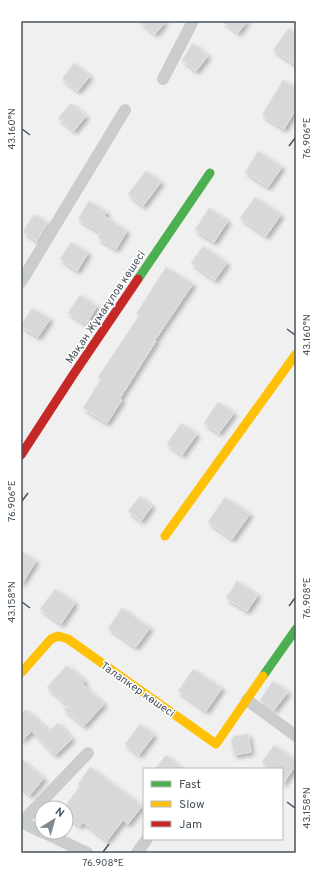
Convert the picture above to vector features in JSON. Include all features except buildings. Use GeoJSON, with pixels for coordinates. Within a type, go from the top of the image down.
{"type":"FeatureCollection","features":[{"type":"Feature","properties":{"kind":"street"},"geometry":{"type":"LineString","coordinates":[[163,79],[193,21]]}},
{"type":"Feature","properties":{"kind":"street"},"geometry":{"type":"LineString","coordinates":[[21,282],[125,110]]}},
{"type":"Feature","properties":{"kind":"street","name":"Мақан Жұмағұлов көшесі"},"geometry":{"type":"LineString","coordinates":[[21,455],[210,173]]}},
{"type":"Feature","properties":{"kind":"street"},"geometry":{"type":"LineString","coordinates":[[165,536],[296,354]]}},
{"type":"Feature","properties":{"kind":"street","name":"Талапкер көшесі"},"geometry":{"type":"LineString","coordinates":[[21,673],[51,639],[58,636],[68,640],[216,744],[296,629]]}},
{"type":"Feature","properties":{"kind":"street"},"geometry":{"type":"LineString","coordinates":[[247,700],[296,736]]}},
{"type":"Feature","properties":{"kind":"street"},"geometry":{"type":"LineString","coordinates":[[34,828],[22,822],[88,753]]}},
{"type":"Feature","properties":{"kind":"street"},"geometry":{"type":"LineString","coordinates":[[59,840],[87,853]]}},
{"type":"Feature","properties":{"kind":"street"},"geometry":{"type":"LineString","coordinates":[[137,853],[146,840]]}},
{"type":"Feature","properties":{"kind":"traffic: fast"},"geometry":{"type":"LineString","coordinates":[[138,279],[210,173]]}},
{"type":"Feature","properties":{"kind":"traffic: fast"},"geometry":{"type":"LineString","coordinates":[[263,676],[296,629]]}},
{"type":"Feature","properties":{"kind":"traffic: slow"},"geometry":{"type":"LineString","coordinates":[[165,536],[296,354]]}},
{"type":"Feature","properties":{"kind":"traffic: slow"},"geometry":{"type":"LineString","coordinates":[[21,673],[51,639],[58,636],[68,639],[216,744],[263,676]]}},
{"type":"Feature","properties":{"kind":"traffic: jam"},"geometry":{"type":"LineString","coordinates":[[21,455],[138,279]]}}]}
